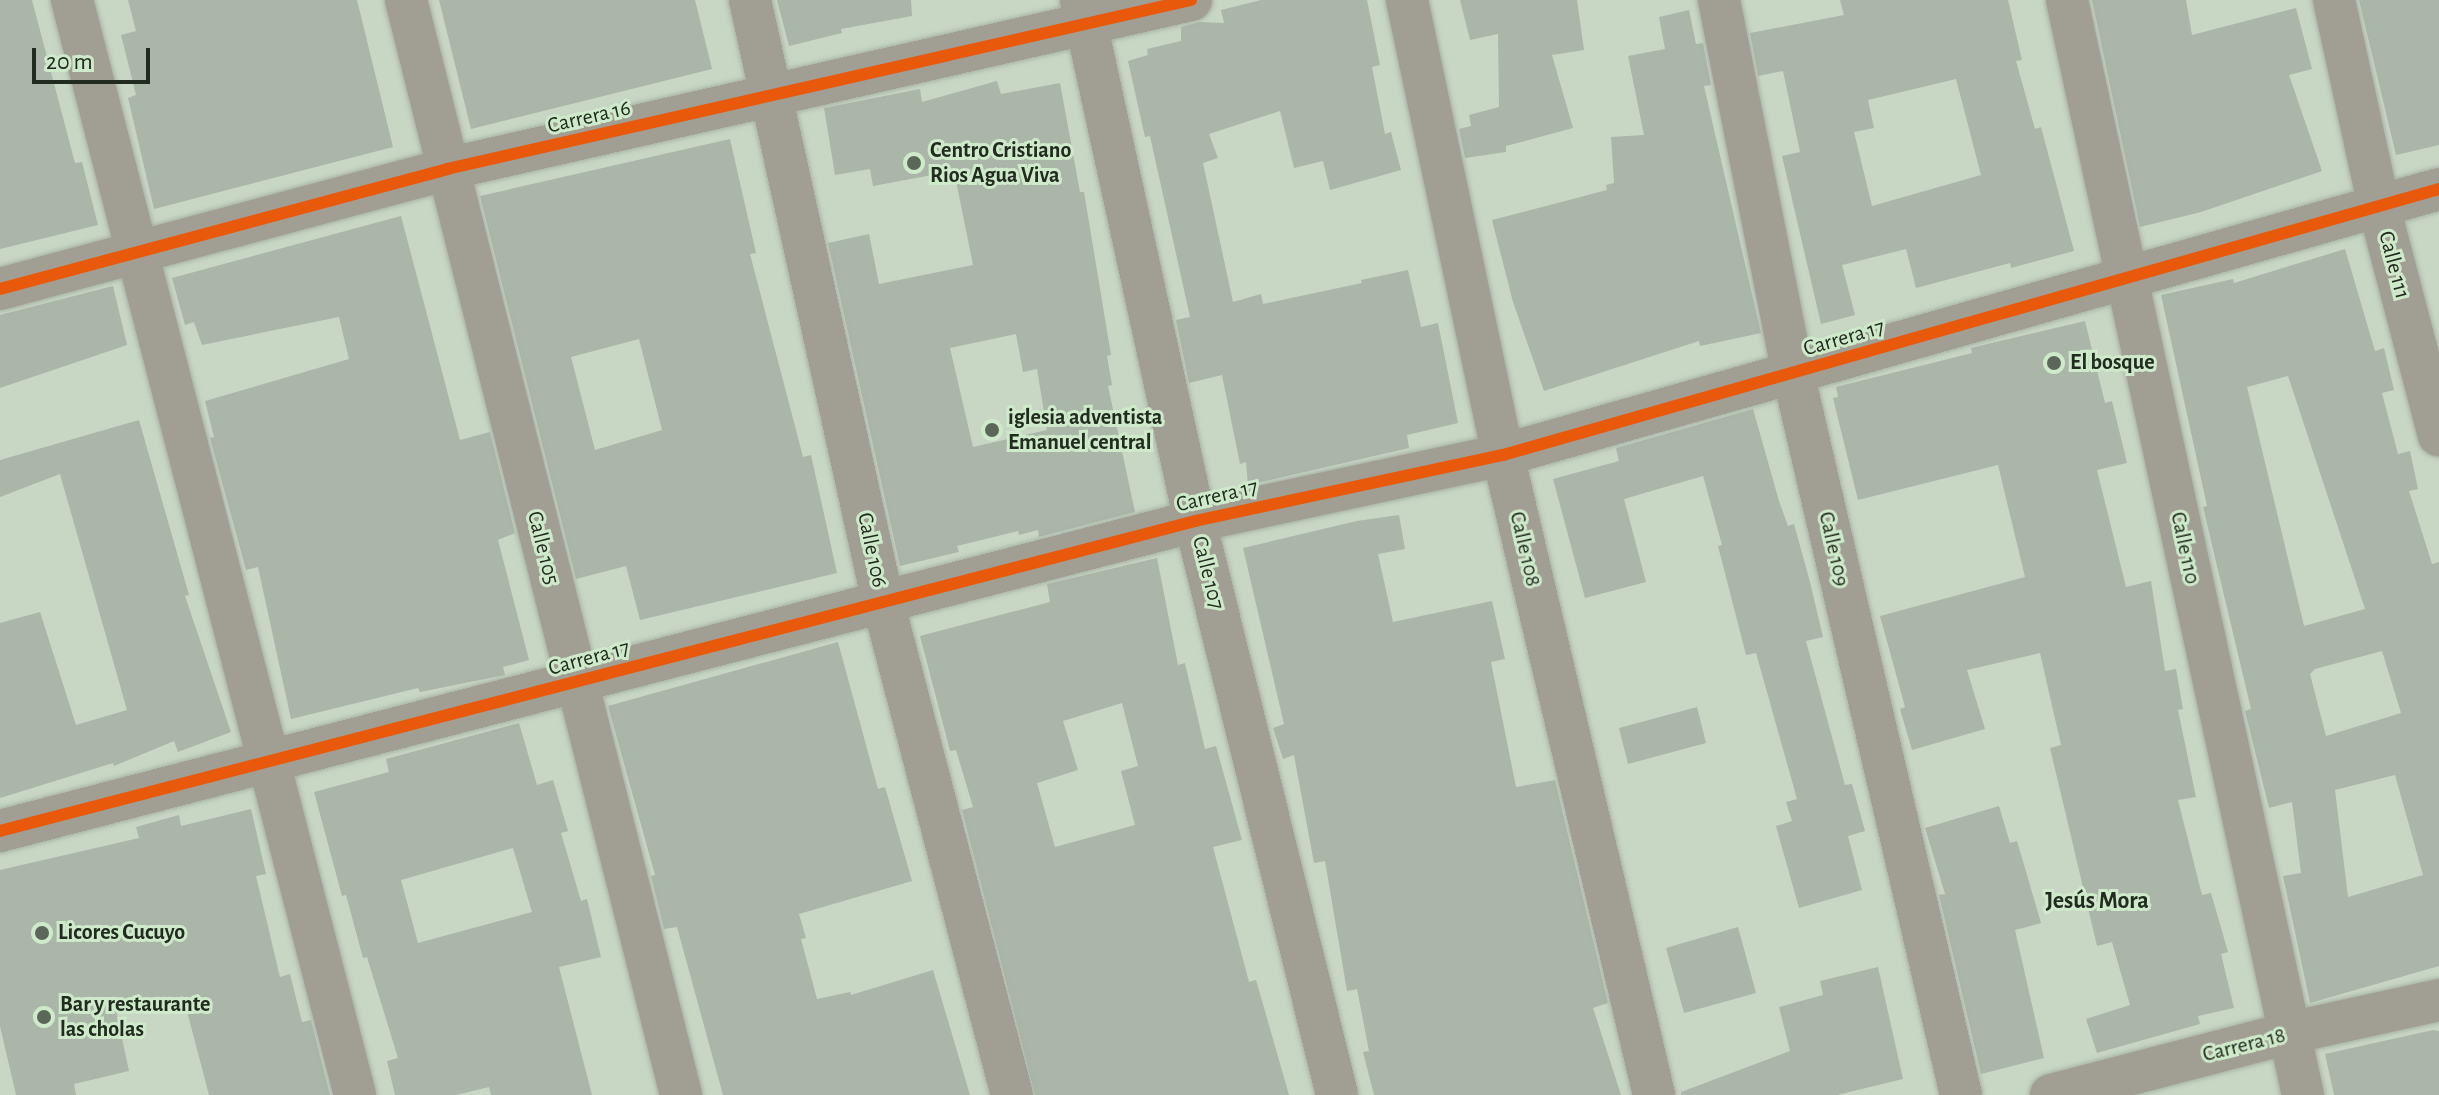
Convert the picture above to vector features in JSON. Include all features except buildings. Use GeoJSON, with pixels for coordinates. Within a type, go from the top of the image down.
{"type":"FeatureCollection","features":[{"type":"Feature","properties":{"kind":"street"},"geometry":{"type":"LineString","coordinates":[[72,0],[355,1095]]}},
{"type":"Feature","properties":{"kind":"street","name":"Calle 105"},"geometry":{"type":"LineString","coordinates":[[406,0],[681,1095]]}},
{"type":"Feature","properties":{"kind":"street","name":"Calle 106"},"geometry":{"type":"LineString","coordinates":[[750,0],[883,602],[1012,1095]]}},
{"type":"Feature","properties":{"kind":"street","name":"Carrera 16"},"geometry":{"type":"LineString","coordinates":[[0,289],[447,169],[772,97],[1084,13],[1191,0]]}},
{"type":"Feature","properties":{"kind":"street","name":"Calle 108"},"geometry":{"type":"LineString","coordinates":[[1407,0],[1503,455],[1654,1095]]}},
{"type":"Feature","properties":{"kind":"street","name":"Calle 109"},"geometry":{"type":"LineString","coordinates":[[1719,0],[1793,373],[1961,1095]]}},
{"type":"Feature","properties":{"kind":"street","name":"Calle 110"},"geometry":{"type":"LineString","coordinates":[[2067,0],[2303,1095]]}},
{"type":"Feature","properties":{"kind":"street","name":"Calle 111"},"geometry":{"type":"LineString","coordinates":[[2334,0],[2379,207],[2439,435]]}},
{"type":"Feature","properties":{"kind":"street","name":"Calle 107"},"geometry":{"type":"LineString","coordinates":[[1084,13],[1195,521],[1337,1095]]}},
{"type":"Feature","properties":{"kind":"street","name":"Carrera 17"},"geometry":{"type":"LineString","coordinates":[[0,831],[1195,521],[1503,455],[2439,189]]}},
{"type":"Feature","properties":{"kind":"street","name":"Carrera 18"},"geometry":{"type":"LineString","coordinates":[[2051,1095],[2289,1033],[2439,1000]]}},
{"type":"Feature","properties":{"kind":"cycle path"},"geometry":{"type":"LineString","coordinates":[[0,289],[447,169],[1191,0]]}},
{"type":"Feature","properties":{"kind":"cycle path"},"geometry":{"type":"LineString","coordinates":[[0,831],[1195,521],[1503,455],[2439,189]]}},
{"type":"Feature","properties":{"kind":"place","name":"Centro Cristiano Rios Agua Viva"},"geometry":{"type":"Point","coordinates":[914,163]}},
{"type":"Feature","properties":{"kind":"place","name":"El bosque"},"geometry":{"type":"Point","coordinates":[2054,363]}},
{"type":"Feature","properties":{"kind":"place","name":"iglesia adventista Emanuel central"},"geometry":{"type":"Point","coordinates":[992,430]}},
{"type":"Feature","properties":{"kind":"place","name":"Licores Cucuyo"},"geometry":{"type":"Point","coordinates":[42,933]}},
{"type":"Feature","properties":{"kind":"place","name":"Bar y restaurante las cholas"},"geometry":{"type":"Point","coordinates":[44,1017]}},
{"type":"Feature","properties":{"kind":"district","name":"Jesús Mora"},"geometry":{"type":"Point","coordinates":[2097,902]}}]}
